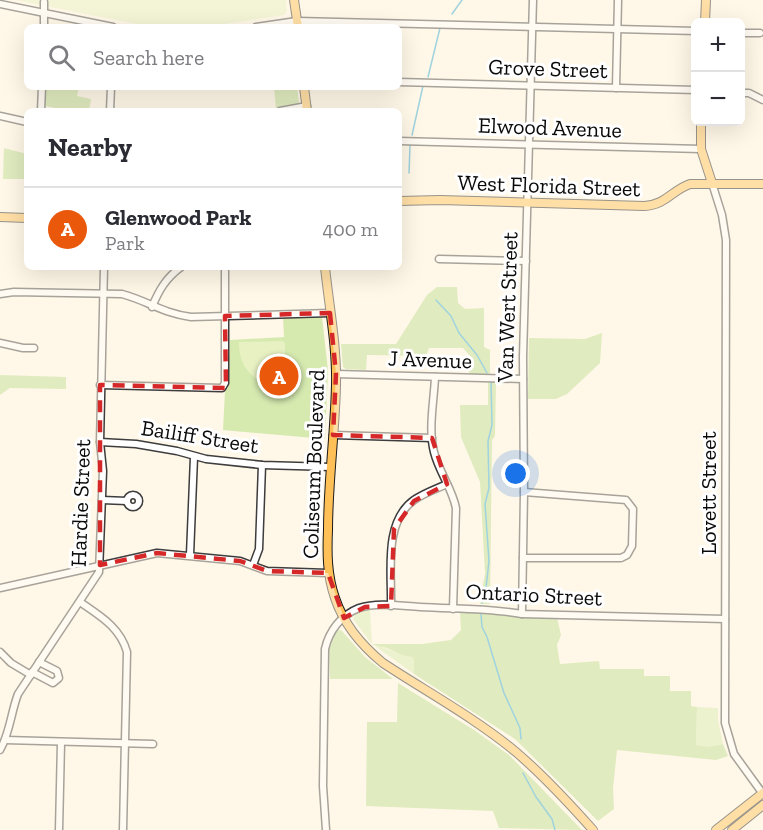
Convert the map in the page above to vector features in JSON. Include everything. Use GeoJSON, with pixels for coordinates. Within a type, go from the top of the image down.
{"type":"FeatureCollection","features":[{"type":"Feature","properties":{"kind":"main road"},"geometry":{"type":"LineString","coordinates":[[294,0],[297,24]]}},
{"type":"Feature","properties":{"kind":"main road"},"geometry":{"type":"LineString","coordinates":[[705,18],[706,0]]}},
{"type":"Feature","properties":{"kind":"main road"},"geometry":{"type":"LineString","coordinates":[[304,90],[307,108]]}},
{"type":"Feature","properties":{"kind":"main road"},"geometry":{"type":"LineString","coordinates":[[701,126],[701,149],[712,183]]}},
{"type":"Feature","properties":{"kind":"main road","name":"West Florida Street"},"geometry":{"type":"LineString","coordinates":[[402,201],[648,206],[662,202],[685,186],[712,183],[763,184]]}},
{"type":"Feature","properties":{"kind":"main road"},"geometry":{"type":"LineString","coordinates":[[0,217],[24,218]]}},
{"type":"Feature","properties":{"kind":"main road","name":"Coliseum Boulevard"},"geometry":{"type":"LineString","coordinates":[[325,270],[336,374],[328,512],[328,573],[344,618],[357,638],[383,663],[482,727],[517,753],[560,794],[593,830]]}},
{"type":"Feature","properties":{"kind":"main road"},"geometry":{"type":"LineString","coordinates":[[716,830],[763,793]]}},
{"type":"Feature","properties":{"kind":"main road"},"geometry":{"type":"LineString","coordinates":[[732,830],[763,805]]}},
{"type":"Feature","properties":{"kind":"street","name":"Van Wert Street"},"geometry":{"type":"LineString","coordinates":[[522,614],[524,492],[522,380],[533,0]]}},
{"type":"Feature","properties":{"kind":"street"},"geometry":{"type":"LineString","coordinates":[[616,88],[618,0]]}},
{"type":"Feature","properties":{"kind":"street"},"geometry":{"type":"LineString","coordinates":[[44,2],[44,24]]}},
{"type":"Feature","properties":{"kind":"street"},"geometry":{"type":"LineString","coordinates":[[0,4],[98,24]]}},
{"type":"Feature","properties":{"kind":"street"},"geometry":{"type":"LineString","coordinates":[[402,25],[691,31]]}},
{"type":"Feature","properties":{"kind":"street"},"geometry":{"type":"LineString","coordinates":[[745,33],[760,33]]}},
{"type":"Feature","properties":{"kind":"street","name":"Grove Street"},"geometry":{"type":"LineString","coordinates":[[402,82],[691,90]]}},
{"type":"Feature","properties":{"kind":"street"},"geometry":{"type":"LineString","coordinates":[[41,108],[42,90]]}},
{"type":"Feature","properties":{"kind":"street"},"geometry":{"type":"LineString","coordinates":[[110,108],[111,90]]}},
{"type":"Feature","properties":{"kind":"street"},"geometry":{"type":"LineString","coordinates":[[745,93],[763,100]]}},
{"type":"Feature","properties":{"kind":"street"},"geometry":{"type":"LineString","coordinates":[[0,116],[24,121]]}},
{"type":"Feature","properties":{"kind":"street","name":"Elwood Avenue"},"geometry":{"type":"LineString","coordinates":[[402,141],[701,149]]}},
{"type":"Feature","properties":{"kind":"street","name":"Lovett Street"},"geometry":{"type":"LineString","coordinates":[[712,183],[724,223],[726,240],[724,703],[726,729],[737,759],[763,793]]}},
{"type":"Feature","properties":{"kind":"street"},"geometry":{"type":"LineString","coordinates":[[439,259],[526,261]]}},
{"type":"Feature","properties":{"kind":"street","name":"Hardie Street"},"geometry":{"type":"LineString","coordinates":[[0,750],[18,694],[99,572],[103,471],[100,442],[100,385],[104,270]]}},
{"type":"Feature","properties":{"kind":"street"},"geometry":{"type":"LineString","coordinates":[[152,307],[160,289],[170,275],[177,270]]}},
{"type":"Feature","properties":{"kind":"street"},"geometry":{"type":"LineString","coordinates":[[100,385],[222,388],[225,383],[225,270]]}},
{"type":"Feature","properties":{"kind":"street"},"geometry":{"type":"LineString","coordinates":[[0,294],[14,292],[122,294],[172,315],[190,317],[330,313]]}},
{"type":"Feature","properties":{"kind":"street"},"geometry":{"type":"LineString","coordinates":[[0,343],[34,348]]}},
{"type":"Feature","properties":{"kind":"street","name":"J Avenue"},"geometry":{"type":"LineString","coordinates":[[336,374],[522,380]]}},
{"type":"Feature","properties":{"kind":"street"},"geometry":{"type":"LineString","coordinates":[[435,377],[432,438],[434,452],[454,497],[456,508],[453,609]]}},
{"type":"Feature","properties":{"kind":"street"},"geometry":{"type":"LineString","coordinates":[[333,435],[432,438]]}},
{"type":"Feature","properties":{"kind":"street","name":"Bailiff Street"},"geometry":{"type":"LineString","coordinates":[[100,442],[136,444],[177,451],[194,457],[262,465],[331,467]]}},
{"type":"Feature","properties":{"kind":"street"},"geometry":{"type":"LineString","coordinates":[[190,555],[194,457]]}},
{"type":"Feature","properties":{"kind":"street"},"geometry":{"type":"LineString","coordinates":[[253,565],[259,549],[262,465]]}},
{"type":"Feature","properties":{"kind":"street"},"geometry":{"type":"LineString","coordinates":[[391,606],[394,529],[406,508],[414,501],[447,484]]}},
{"type":"Feature","properties":{"kind":"street"},"geometry":{"type":"LineString","coordinates":[[523,558],[621,558],[627,555],[632,546],[633,509],[629,502],[622,499],[524,492]]}},
{"type":"Feature","properties":{"kind":"street"},"geometry":{"type":"LineString","coordinates":[[102,500],[127,501]]}},
{"type":"Feature","properties":{"kind":"street"},"geometry":{"type":"LineString","coordinates":[[0,588],[149,553],[240,561],[267,571],[328,573]]}},
{"type":"Feature","properties":{"kind":"street"},"geometry":{"type":"LineString","coordinates":[[80,602],[108,622],[124,641],[127,652],[123,830]]}},
{"type":"Feature","properties":{"kind":"street","name":"Ontario Street"},"geometry":{"type":"LineString","coordinates":[[344,618],[351,612],[365,607],[391,606],[494,610],[522,614],[725,619]]}},
{"type":"Feature","properties":{"kind":"street"},"geometry":{"type":"LineString","coordinates":[[326,830],[323,786],[325,649],[331,631],[344,618]]}},
{"type":"Feature","properties":{"kind":"street"},"geometry":{"type":"LineString","coordinates":[[0,652],[11,663],[31,674],[53,683],[57,681],[59,678],[57,671],[39,662]]}},
{"type":"Feature","properties":{"kind":"street"},"geometry":{"type":"LineString","coordinates":[[5,740],[153,744]]}},
{"type":"Feature","properties":{"kind":"street"},"geometry":{"type":"LineString","coordinates":[[59,830],[61,743]]}},
{"type":"Feature","properties":{"kind":"highlighted area"},"geometry":{"type":"Polygon","coordinates":[[[330,313],[336,374],[333,435],[432,438],[447,484],[414,501],[394,529],[391,606],[365,607],[344,618],[328,573],[267,571],[240,561],[157,553],[100,565],[100,385],[226,388],[225,316],[330,313]]]}},
{"type":"Feature","properties":{"kind":"green space"},"geometry":{"type":"Polygon","coordinates":[[[15,0],[286,0],[287,11],[284,15],[226,24],[137,24],[15,0]]]}},
{"type":"Feature","properties":{"kind":"green space"},"geometry":{"type":"Polygon","coordinates":[[[46,90],[78,90],[77,96],[91,99],[90,108],[45,106],[46,90]]]}},
{"type":"Feature","properties":{"kind":"green space"},"geometry":{"type":"Polygon","coordinates":[[[274,90],[297,90],[299,102],[297,105],[276,108],[274,90]]]}},
{"type":"Feature","properties":{"kind":"green space"},"geometry":{"type":"Polygon","coordinates":[[[4,148],[24,153],[24,179],[3,179],[4,148]]]}},
{"type":"Feature","properties":{"kind":"green space"},"geometry":{"type":"Polygon","coordinates":[[[437,287],[457,287],[458,303],[465,309],[484,308],[484,347],[490,350],[490,374],[469,374],[470,356],[463,348],[429,348],[426,356],[367,355],[366,370],[343,367],[341,344],[396,344],[427,295],[437,287]]]}},
{"type":"Feature","properties":{"kind":"green space"},"geometry":{"type":"Polygon","coordinates":[[[283,317],[322,317],[328,370],[325,439],[223,430],[230,340],[284,337],[283,317]]]}},
{"type":"Feature","properties":{"kind":"green space"},"geometry":{"type":"Polygon","coordinates":[[[602,333],[600,363],[567,394],[556,399],[528,399],[529,338],[585,339],[602,333]]]}},
{"type":"Feature","properties":{"kind":"green space"},"geometry":{"type":"Polygon","coordinates":[[[283,341],[285,343],[285,389],[258,380],[246,369],[242,361],[239,342],[283,341]]]}},
{"type":"Feature","properties":{"kind":"green space"},"geometry":{"type":"Polygon","coordinates":[[[0,375],[66,377],[66,389],[10,388],[0,395],[0,375]]]}},
{"type":"Feature","properties":{"kind":"green space"},"geometry":{"type":"Polygon","coordinates":[[[488,382],[496,382],[495,436],[492,440],[490,604],[480,604],[485,573],[480,482],[461,437],[460,405],[488,405],[488,382]]]}},
{"type":"Feature","properties":{"kind":"green space"},"geometry":{"type":"Polygon","coordinates":[[[370,610],[372,644],[353,619],[356,613],[370,610]]]}},
{"type":"Feature","properties":{"kind":"green space"},"geometry":{"type":"Polygon","coordinates":[[[460,612],[557,618],[561,635],[557,645],[560,664],[599,661],[600,669],[644,669],[644,676],[670,676],[670,691],[691,691],[691,706],[697,707],[696,745],[707,747],[723,744],[728,756],[716,760],[617,750],[613,788],[614,809],[598,821],[515,739],[414,674],[412,657],[372,644],[422,644],[451,640],[461,630],[460,612]]]}},
{"type":"Feature","properties":{"kind":"green space"},"geometry":{"type":"Polygon","coordinates":[[[341,630],[365,657],[393,679],[330,679],[329,649],[336,631],[341,630]]]}},
{"type":"Feature","properties":{"kind":"green space"},"geometry":{"type":"Polygon","coordinates":[[[375,646],[412,657],[414,674],[375,646]]]}},
{"type":"Feature","properties":{"kind":"green space"},"geometry":{"type":"Polygon","coordinates":[[[398,683],[474,730],[509,755],[582,830],[499,828],[493,811],[366,806],[367,722],[397,722],[398,683]]]}},
{"type":"Feature","properties":{"kind":"green space"},"geometry":{"type":"Polygon","coordinates":[[[697,707],[718,708],[723,744],[707,747],[696,746],[697,707]]]}},
{"type":"Feature","properties":{"kind":"waterway"},"geometry":{"type":"LineString","coordinates":[[452,14],[462,0]]}},
{"type":"Feature","properties":{"kind":"waterway"},"geometry":{"type":"LineString","coordinates":[[428,77],[440,28]]}},
{"type":"Feature","properties":{"kind":"waterway"},"geometry":{"type":"LineString","coordinates":[[412,135],[423,86]]}},
{"type":"Feature","properties":{"kind":"waterway"},"geometry":{"type":"LineString","coordinates":[[409,173],[410,145]]}},
{"type":"Feature","properties":{"kind":"waterway"},"geometry":{"type":"LineString","coordinates":[[436,300],[451,316],[459,333],[477,355],[487,373]]}},
{"type":"Feature","properties":{"kind":"waterway"},"geometry":{"type":"LineString","coordinates":[[482,603],[489,561],[485,504],[489,488],[488,441],[492,425],[491,382]]}},
{"type":"Feature","properties":{"kind":"waterway"},"geometry":{"type":"LineString","coordinates":[[481,614],[482,627],[504,693],[520,728],[521,739]]}},
{"type":"Feature","properties":{"kind":"waterway"},"geometry":{"type":"LineString","coordinates":[[523,773],[536,797],[552,819],[555,830]]}},
{"type":"Feature","properties":{"kind":"place","name":"Glenwood Park"},"geometry":{"type":"Point","coordinates":[279,376]}}]}
